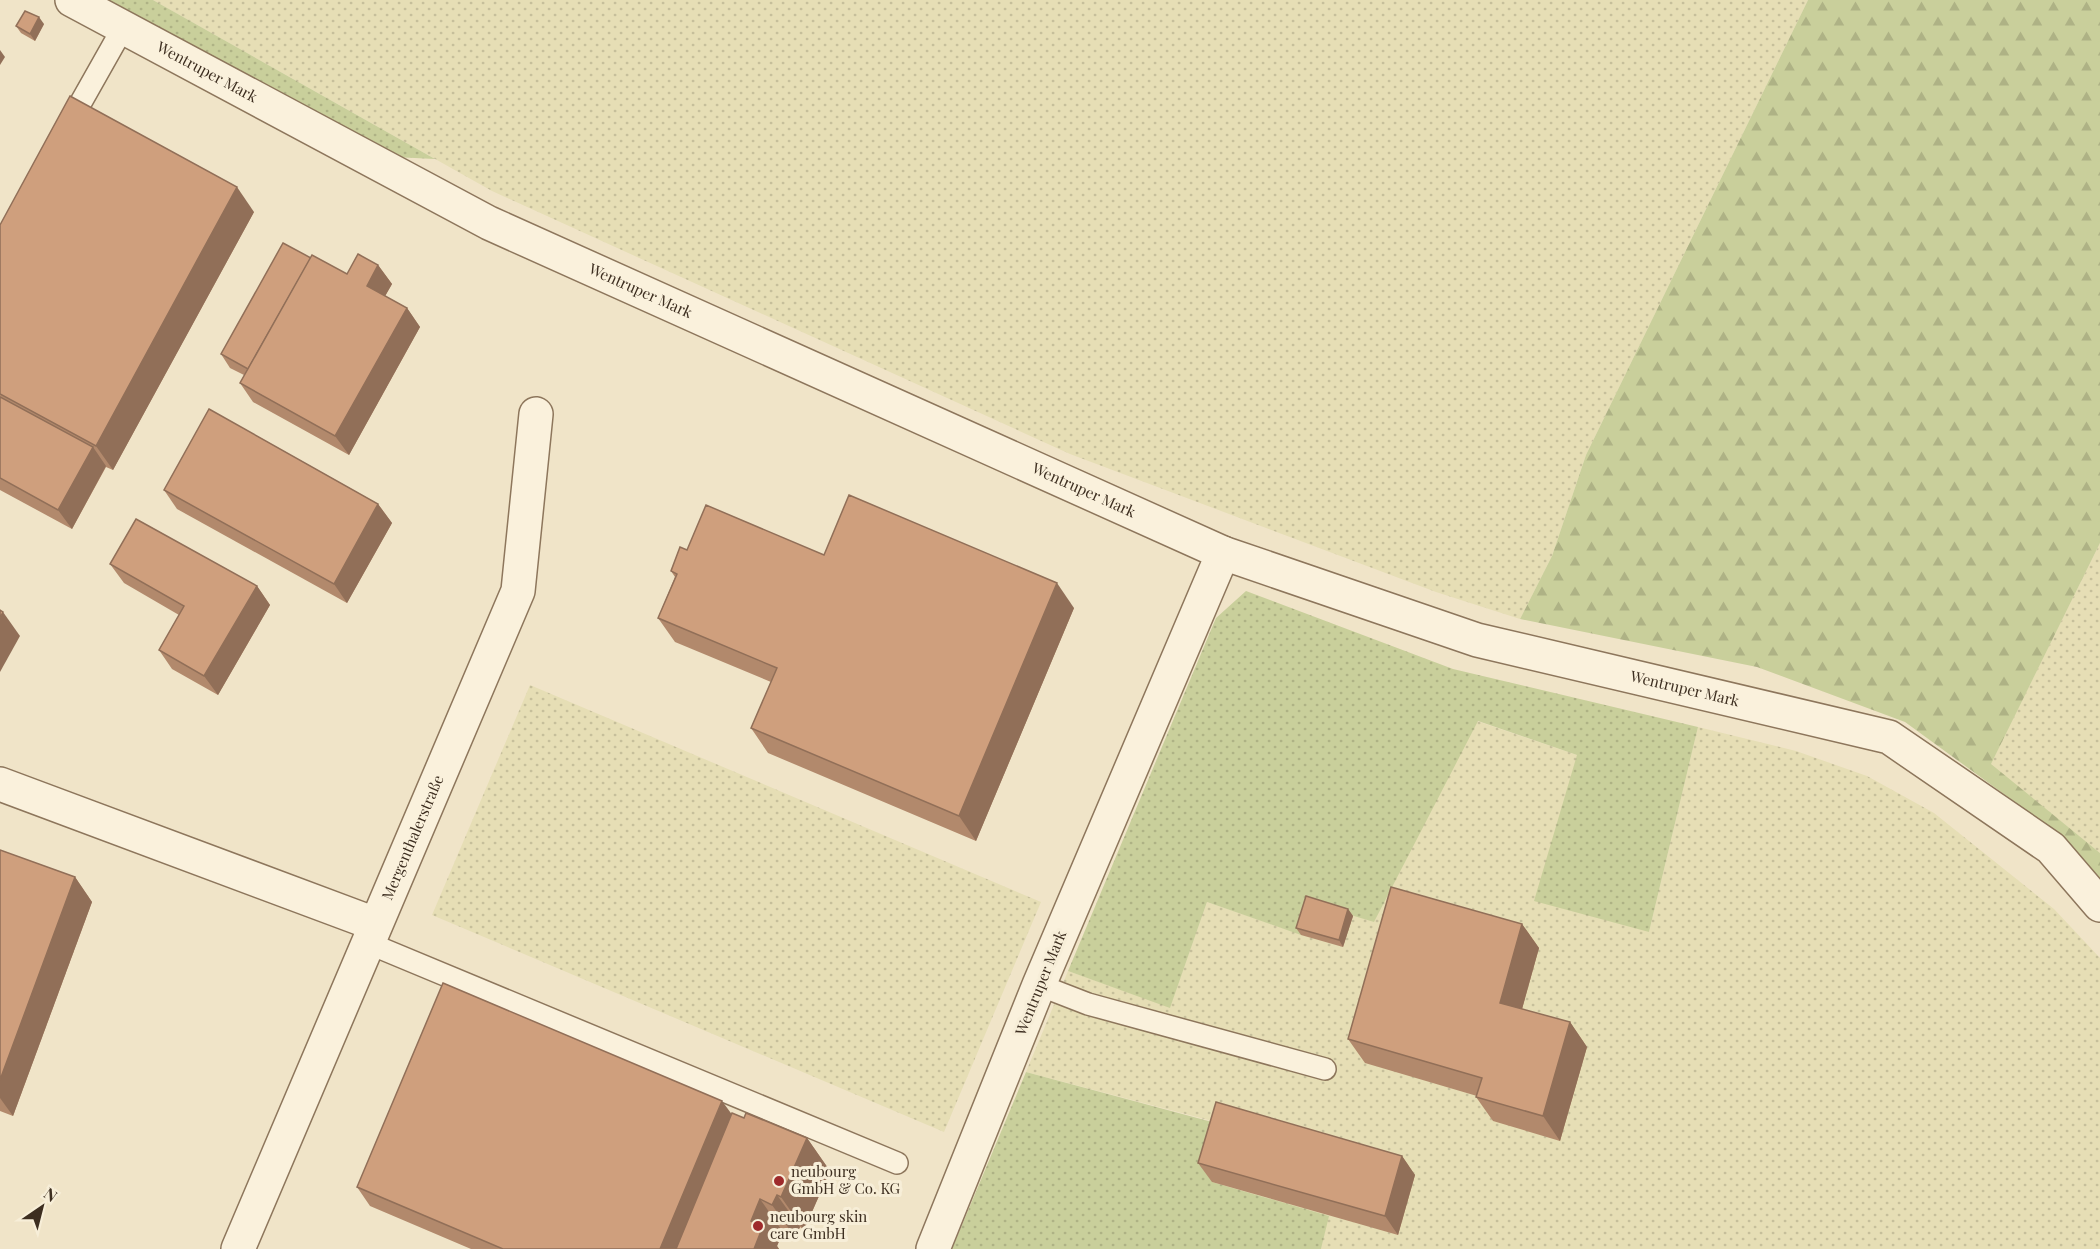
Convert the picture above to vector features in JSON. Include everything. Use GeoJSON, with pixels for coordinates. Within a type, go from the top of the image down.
{"type":"FeatureCollection","features":[{"type":"Feature","properties":{"kind":"street","name":"Wentruper Mark"},"geometry":{"type":"LineString","coordinates":[[72,0],[489,222],[1223,553],[1477,640],[1888,737],[2051,848],[2100,905]]}},
{"type":"Feature","properties":{"kind":"street","name":"Mergenthalerstraße"},"geometry":{"type":"LineString","coordinates":[[238,1249],[518,591],[536,414]]}},
{"type":"Feature","properties":{"kind":"street","name":"Wentruper Mark"},"geometry":{"type":"LineString","coordinates":[[933,1249],[1039,985],[1223,553]]}},
{"type":"Feature","properties":{"kind":"street"},"geometry":{"type":"LineString","coordinates":[[0,784],[371,934]]}},
{"type":"Feature","properties":{"kind":"lane"},"geometry":{"type":"LineString","coordinates":[[56,146],[124,26]]}},
{"type":"Feature","properties":{"kind":"lane"},"geometry":{"type":"LineString","coordinates":[[371,934],[897,1163]]}},
{"type":"Feature","properties":{"kind":"lane"},"geometry":{"type":"LineString","coordinates":[[1039,985],[1088,1004],[1325,1069]]}},
{"type":"Feature","properties":{"kind":"shaded area"},"geometry":{"type":"Polygon","coordinates":[[[153,0],[1808,0],[1586,455],[1552,556],[1520,619],[1436,592],[1070,454],[492,191],[153,0]]]}},
{"type":"Feature","properties":{"kind":"shaded area"},"geometry":{"type":"Polygon","coordinates":[[[2100,543],[2100,853],[1990,765],[2100,543]]]}},
{"type":"Feature","properties":{"kind":"shaded area"},"geometry":{"type":"Polygon","coordinates":[[[530,685],[1041,902],[944,1132],[432,915],[530,685]]]}},
{"type":"Feature","properties":{"kind":"shaded area"},"geometry":{"type":"Polygon","coordinates":[[[1477,721],[1577,755],[1649,932],[1698,727],[1796,751],[1867,776],[1934,813],[2054,909],[2100,958],[2100,1249],[1321,1249],[1328,1216],[1211,1182],[1227,1125],[1026,1072],[1068,971],[1170,1007],[1207,902],[1300,934],[1310,903],[1374,921],[1477,721]]]}},
{"type":"Feature","properties":{"kind":"green space"},"geometry":{"type":"Polygon","coordinates":[[[86,0],[153,0],[435,159],[394,157],[86,0]]]}},
{"type":"Feature","properties":{"kind":"green space"},"geometry":{"type":"Polygon","coordinates":[[[1808,0],[2100,0],[2100,543],[1991,764],[2100,853],[2100,881],[2060,835],[1905,722],[1757,667],[1520,619],[1552,556],[1586,455],[1808,0]]]}},
{"type":"Feature","properties":{"kind":"green space"},"geometry":{"type":"Polygon","coordinates":[[[1246,591],[1453,669],[1698,727],[1649,932],[1534,901],[1577,755],[1478,721],[1374,922],[1311,903],[1301,935],[1207,902],[1170,1008],[1068,971],[1216,618],[1246,591]]]}},
{"type":"Feature","properties":{"kind":"green space"},"geometry":{"type":"Polygon","coordinates":[[[1026,1072],[1227,1126],[1212,1182],[1329,1216],[1321,1249],[952,1249],[1026,1072]]]}},
{"type":"Feature","properties":{"kind":"building"},"geometry":{"type":"Polygon","coordinates":[[[25,11],[39,17],[30,34],[16,26],[25,11]]]}},
{"type":"Feature","properties":{"kind":"building"},"geometry":{"type":"Polygon","coordinates":[[[70,96],[237,187],[96,446],[0,394],[0,225],[70,96]]]}},
{"type":"Feature","properties":{"kind":"building"},"geometry":{"type":"Polygon","coordinates":[[[283,243],[311,258],[248,369],[221,354],[283,243]]]}},
{"type":"Feature","properties":{"kind":"building"},"geometry":{"type":"Polygon","coordinates":[[[358,254],[378,265],[367,286],[407,308],[335,436],[240,383],[312,255],[347,274],[358,254]]]}},
{"type":"Feature","properties":{"kind":"building"},"geometry":{"type":"Polygon","coordinates":[[[0,397],[93,447],[58,510],[0,478],[0,397]]]}},
{"type":"Feature","properties":{"kind":"building"},"geometry":{"type":"Polygon","coordinates":[[[209,409],[378,504],[334,584],[164,490],[209,409]]]}},
{"type":"Feature","properties":{"kind":"building"},"geometry":{"type":"Polygon","coordinates":[[[849,495],[1057,583],[959,816],[751,728],[777,668],[658,618],[677,574],[671,571],[680,547],[687,550],[706,505],[824,555],[849,495]]]}},
{"type":"Feature","properties":{"kind":"building"},"geometry":{"type":"Polygon","coordinates":[[[136,519],[257,586],[204,676],[159,650],[184,606],[110,564],[136,519]]]}},
{"type":"Feature","properties":{"kind":"building"},"geometry":{"type":"Polygon","coordinates":[[[0,850],[75,877],[0,1080],[0,850]]]}},
{"type":"Feature","properties":{"kind":"building"},"geometry":{"type":"Polygon","coordinates":[[[1391,887],[1522,924],[1500,1003],[1570,1022],[1543,1116],[1476,1097],[1482,1078],[1348,1039],[1391,887]]]}},
{"type":"Feature","properties":{"kind":"building"},"geometry":{"type":"Polygon","coordinates":[[[1306,896],[1348,909],[1339,940],[1296,928],[1306,896]]]}},
{"type":"Feature","properties":{"kind":"building"},"geometry":{"type":"Polygon","coordinates":[[[443,983],[722,1101],[660,1249],[503,1249],[357,1187],[443,983]]]}},
{"type":"Feature","properties":{"kind":"building"},"geometry":{"type":"Polygon","coordinates":[[[1216,1102],[1402,1156],[1385,1216],[1198,1163],[1216,1102]]]}},
{"type":"Feature","properties":{"kind":"building"},"geometry":{"type":"Polygon","coordinates":[[[732,1113],[744,1118],[746,1113],[807,1138],[781,1197],[777,1195],[772,1205],[760,1199],[751,1221],[763,1226],[754,1249],[676,1249],[732,1113]]]}},
{"type":"Feature","properties":{"kind":"place","name":"neubourg GmbH & Co. KG"},"geometry":{"type":"Point","coordinates":[779,1181]}},
{"type":"Feature","properties":{"kind":"place","name":"neubourg skin care GmbH"},"geometry":{"type":"Point","coordinates":[758,1226]}}]}
